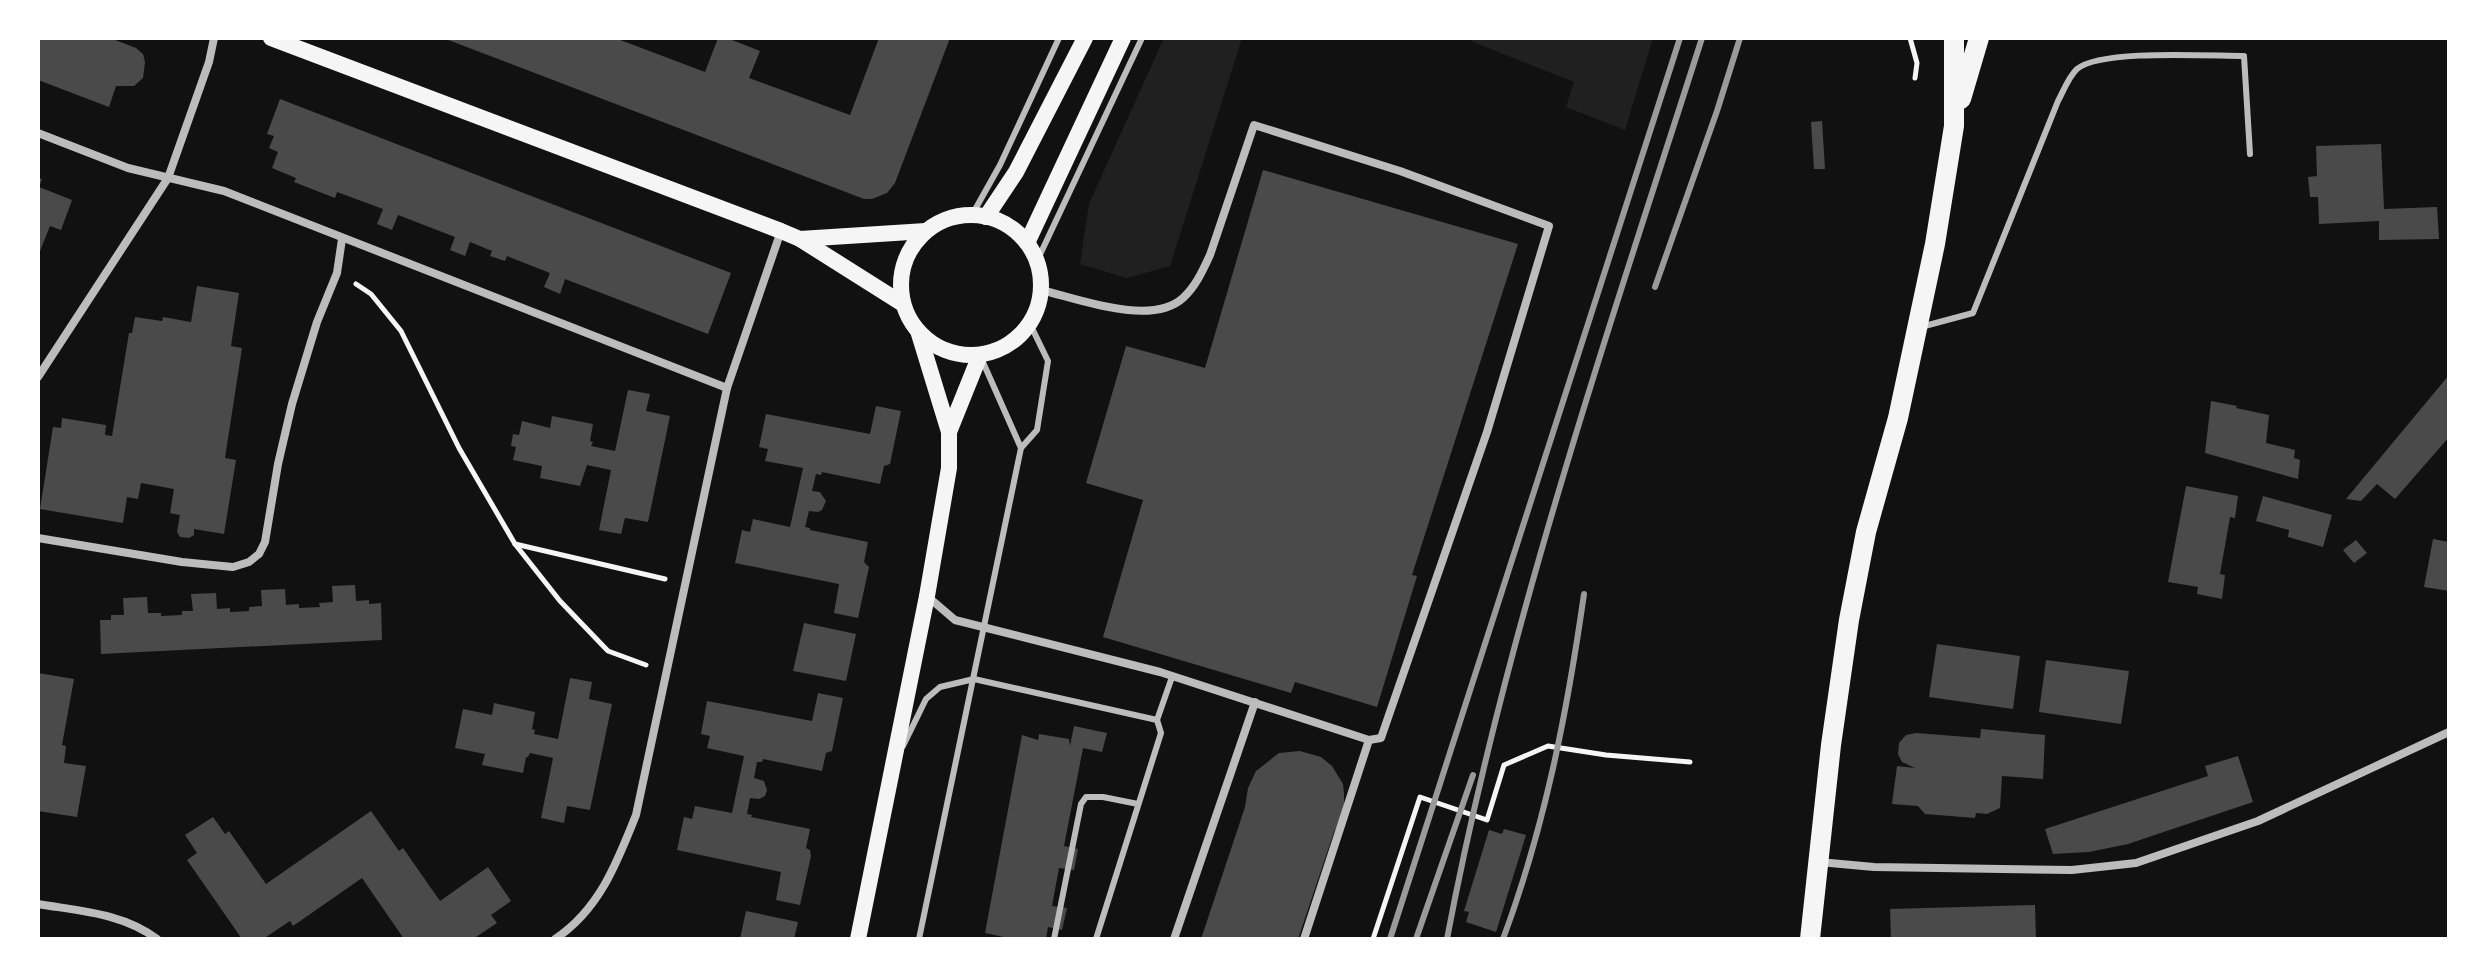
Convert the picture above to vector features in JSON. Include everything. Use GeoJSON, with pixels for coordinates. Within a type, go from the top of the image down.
{"type":"FeatureCollection","features":[{"type":"Feature","properties":{"kind":"main road"},"geometry":{"type":"LineString","coordinates":[[271,38],[781,231],[800,239],[903,304]]}},
{"type":"Feature","properties":{"kind":"main road"},"geometry":{"type":"LineString","coordinates":[[979,216],[1016,172],[1085,38]]}},
{"type":"Feature","properties":{"kind":"main road"},"geometry":{"type":"LineString","coordinates":[[1027,243],[1123,38]]}},
{"type":"Feature","properties":{"kind":"main road"},"geometry":{"type":"LineString","coordinates":[[1954,38],[1954,126]]}},
{"type":"Feature","properties":{"kind":"main road"},"geometry":{"type":"LineString","coordinates":[[1810,939],[1831,745],[1849,620],[1866,532],[1898,418],[1918,328],[1954,126],[1979,38]]}},
{"type":"Feature","properties":{"kind":"main road"},"geometry":{"type":"LineString","coordinates":[[979,216],[1009,227],[1027,243],[1037,261],[1041,290],[1030,324],[1017,339],[1000,350],[980,355],[958,355],[937,348],[919,334],[909,320],[900,284],[904,264],[913,246],[926,231],[955,217],[979,216]]}},
{"type":"Feature","properties":{"kind":"main road"},"geometry":{"type":"LineString","coordinates":[[800,239],[926,231]]}},
{"type":"Feature","properties":{"kind":"main road"},"geometry":{"type":"LineString","coordinates":[[858,939],[927,596],[949,468],[949,432],[919,334]]}},
{"type":"Feature","properties":{"kind":"main road"},"geometry":{"type":"LineString","coordinates":[[949,432],[980,355]]}},
{"type":"Feature","properties":{"kind":"street"},"geometry":{"type":"LineString","coordinates":[[38,377],[168,178],[209,62],[214,38]]}},
{"type":"Feature","properties":{"kind":"street"},"geometry":{"type":"LineString","coordinates":[[927,596],[955,620],[1099,655],[1369,740],[1381,738],[1487,432],[1549,226],[1400,171],[1254,125],[1210,255],[1202,273],[1183,298],[1172,305],[1146,311],[1110,307],[1041,290]]}},
{"type":"Feature","properties":{"kind":"street"},"geometry":{"type":"LineString","coordinates":[[38,133],[128,168],[224,191],[727,388]]}},
{"type":"Feature","properties":{"kind":"street"},"geometry":{"type":"LineString","coordinates":[[555,939],[595,902],[616,867],[636,815],[727,388],[781,231]]}},
{"type":"Feature","properties":{"kind":"street"},"geometry":{"type":"LineString","coordinates":[[38,538],[182,562],[233,567],[249,562],[259,554],[265,542],[292,404],[317,322],[337,273],[342,239]]}},
{"type":"Feature","properties":{"kind":"street"},"geometry":{"type":"LineString","coordinates":[[1174,939],[1255,702]]}},
{"type":"Feature","properties":{"kind":"street"},"geometry":{"type":"LineString","coordinates":[[1819,862],[1874,867],[2056,870],[2136,863],[2258,821],[2449,732]]}},
{"type":"Feature","properties":{"kind":"street"},"geometry":{"type":"LineString","coordinates":[[1304,939],[1369,740]]}},
{"type":"Feature","properties":{"kind":"street"},"geometry":{"type":"LineString","coordinates":[[38,904],[104,915],[130,923],[157,939]]}},
{"type":"Feature","properties":{"kind":"lane"},"geometry":{"type":"LineString","coordinates":[[979,216],[1059,38]]}},
{"type":"Feature","properties":{"kind":"lane"},"geometry":{"type":"LineString","coordinates":[[1037,261],[1142,38]]}},
{"type":"Feature","properties":{"kind":"lane"},"geometry":{"type":"LineString","coordinates":[[1918,328],[1973,313],[2058,101],[2075,70],[2093,61],[2128,57],[2244,56],[2250,154]]}},
{"type":"Feature","properties":{"kind":"lane"},"geometry":{"type":"LineString","coordinates":[[919,939],[1021,448],[1037,430],[1048,361],[1030,324]]}},
{"type":"Feature","properties":{"kind":"lane"},"geometry":{"type":"LineString","coordinates":[[980,355],[1021,448]]}},
{"type":"Feature","properties":{"kind":"lane"},"geometry":{"type":"LineString","coordinates":[[1096,939],[1161,733],[1157,720],[1172,677]]}},
{"type":"Feature","properties":{"kind":"lane"},"geometry":{"type":"LineString","coordinates":[[893,767],[926,699],[940,687],[974,679],[1157,720]]}},
{"type":"Feature","properties":{"kind":"lane"},"geometry":{"type":"LineString","coordinates":[[1054,939],[1081,804],[1086,797],[1103,797],[1138,804]]}},
{"type":"Feature","properties":{"kind":"path"},"geometry":{"type":"LineString","coordinates":[[1910,38],[1917,63],[1915,78]]}},
{"type":"Feature","properties":{"kind":"path"},"geometry":{"type":"LineString","coordinates":[[337,273],[371,294],[401,331],[459,448],[515,544],[560,601],[608,651],[666,673]]}},
{"type":"Feature","properties":{"kind":"path"},"geometry":{"type":"LineString","coordinates":[[515,544],[685,583]]}},
{"type":"Feature","properties":{"kind":"path"},"geometry":{"type":"LineString","coordinates":[[1373,939],[1420,797],[1487,820],[1504,765],[1548,746],[1594,754],[1690,762]]}},
{"type":"Feature","properties":{"kind":"shaded area"},"geometry":{"type":"Polygon","coordinates":[[[1164,38],[1242,38],[1170,266],[1127,278],[1080,264],[1089,204],[1164,38]]]}},
{"type":"Feature","properties":{"kind":"shaded area"},"geometry":{"type":"Polygon","coordinates":[[[1471,38],[1653,38],[1625,130],[1566,107],[1574,82],[1473,42],[1471,38]]]}},
{"type":"Feature","properties":{"kind":"building"},"geometry":{"type":"Polygon","coordinates":[[[38,38],[110,38],[143,54],[143,78],[134,86],[116,86],[109,107],[38,80],[38,38]]]}},
{"type":"Feature","properties":{"kind":"building"},"geometry":{"type":"Polygon","coordinates":[[[443,38],[615,38],[705,72],[718,38],[727,38],[760,51],[749,78],[850,115],[879,38],[950,38],[895,183],[887,193],[864,199],[443,38]]]}},
{"type":"Feature","properties":{"kind":"building"},"geometry":{"type":"Polygon","coordinates":[[[280,99],[731,273],[708,334],[565,279],[560,294],[544,287],[550,273],[507,256],[505,261],[490,256],[492,251],[470,242],[465,256],[450,250],[455,237],[398,215],[392,230],[377,224],[383,209],[337,192],[335,198],[294,182],[296,178],[272,168],[278,152],[269,148],[274,136],[267,134],[280,99]]]}},
{"type":"Feature","properties":{"kind":"building"},"geometry":{"type":"Polygon","coordinates":[[[1822,121],[1825,169],[1814,169],[1811,122],[1822,121]]]}},
{"type":"Feature","properties":{"kind":"building"},"geometry":{"type":"Polygon","coordinates":[[[2381,144],[2384,209],[2437,207],[2439,239],[2379,240],[2379,221],[2319,224],[2318,197],[2310,197],[2308,177],[2317,176],[2316,146],[2381,144]]]}},
{"type":"Feature","properties":{"kind":"building"},"geometry":{"type":"Polygon","coordinates":[[[1263,170],[1518,244],[1412,575],[1417,576],[1377,707],[1295,682],[1291,693],[1103,637],[1143,500],[1086,483],[1126,346],[1205,368],[1263,170]]]}},
{"type":"Feature","properties":{"kind":"building"},"geometry":{"type":"Polygon","coordinates":[[[38,178],[42,179],[39,187],[72,200],[61,230],[50,226],[38,256],[38,178]]]}},
{"type":"Feature","properties":{"kind":"building"},"geometry":{"type":"Polygon","coordinates":[[[197,286],[239,293],[231,346],[242,348],[225,458],[236,460],[224,534],[194,529],[194,535],[189,538],[180,537],[177,532],[180,515],[170,513],[174,489],[141,483],[138,499],[127,497],[123,523],[40,509],[53,427],[61,428],[62,418],[106,425],[105,435],[112,436],[129,333],[132,333],[135,317],[162,321],[163,317],[191,322],[197,286]]]}},
{"type":"Feature","properties":{"kind":"building"},"geometry":{"type":"Polygon","coordinates":[[[2449,375],[2449,437],[2395,499],[2377,484],[2361,501],[2346,499],[2449,375]]]}},
{"type":"Feature","properties":{"kind":"building"},"geometry":{"type":"Polygon","coordinates":[[[628,390],[650,394],[646,411],[670,416],[648,522],[625,518],[621,534],[599,530],[611,470],[587,465],[580,486],[540,478],[542,466],[513,460],[516,447],[511,446],[513,434],[519,435],[522,421],[550,428],[552,416],[593,424],[591,446],[615,451],[628,390]]]}},
{"type":"Feature","properties":{"kind":"building"},"geometry":{"type":"Polygon","coordinates":[[[2211,401],[2269,415],[2266,443],[2295,450],[2294,458],[2300,460],[2298,479],[2205,453],[2211,401]]]}},
{"type":"Feature","properties":{"kind":"building"},"geometry":{"type":"Polygon","coordinates":[[[876,406],[901,411],[890,464],[884,466],[880,484],[822,472],[821,475],[816,474],[812,491],[820,492],[826,501],[822,510],[809,511],[805,527],[868,542],[864,562],[869,567],[858,618],[834,613],[839,584],[735,563],[742,530],[750,532],[753,519],[790,527],[803,468],[765,461],[768,449],[759,447],[766,414],[870,434],[876,406]]]}},
{"type":"Feature","properties":{"kind":"building"},"geometry":{"type":"Polygon","coordinates":[[[2186,486],[2238,496],[2235,518],[2230,517],[2220,574],[2225,575],[2222,599],[2197,594],[2198,587],[2168,582],[2186,486]]]}},
{"type":"Feature","properties":{"kind":"building"},"geometry":{"type":"Polygon","coordinates":[[[2263,496],[2332,515],[2323,547],[2288,537],[2289,530],[2256,521],[2263,496]]]}},
{"type":"Feature","properties":{"kind":"building"},"geometry":{"type":"Polygon","coordinates":[[[2433,539],[2449,542],[2449,591],[2424,587],[2433,539]]]}},
{"type":"Feature","properties":{"kind":"building"},"geometry":{"type":"Polygon","coordinates":[[[2356,540],[2367,553],[2354,563],[2343,550],[2356,540]]]}},
{"type":"Feature","properties":{"kind":"building"},"geometry":{"type":"Polygon","coordinates":[[[355,585],[356,601],[381,603],[382,640],[101,654],[100,620],[111,620],[111,615],[124,615],[123,598],[147,597],[148,613],[182,615],[182,611],[193,611],[191,594],[216,593],[217,609],[249,611],[249,607],[262,606],[261,590],[285,589],[286,605],[320,607],[319,603],[333,602],[332,586],[355,585]]]}},
{"type":"Feature","properties":{"kind":"building"},"geometry":{"type":"Polygon","coordinates":[[[804,623],[856,634],[846,681],[793,671],[804,623]]]}},
{"type":"Feature","properties":{"kind":"building"},"geometry":{"type":"Polygon","coordinates":[[[1937,644],[2020,656],[2013,709],[1929,697],[1937,644]]]}},
{"type":"Feature","properties":{"kind":"building"},"geometry":{"type":"Polygon","coordinates":[[[2046,660],[2129,671],[2121,724],[2039,712],[2046,660]]]}},
{"type":"Feature","properties":{"kind":"building"},"geometry":{"type":"Polygon","coordinates":[[[38,673],[74,679],[62,745],[66,746],[64,763],[86,766],[77,817],[38,811],[38,673]]]}},
{"type":"Feature","properties":{"kind":"building"},"geometry":{"type":"Polygon","coordinates":[[[570,678],[592,682],[589,699],[612,704],[590,810],[567,806],[564,823],[541,818],[553,758],[530,753],[526,757],[523,773],[482,765],[485,754],[455,748],[463,709],[492,715],[494,703],[535,712],[534,734],[558,739],[570,678]]]}},
{"type":"Feature","properties":{"kind":"building"},"geometry":{"type":"Polygon","coordinates":[[[818,693],[843,698],[832,751],[826,753],[822,771],[763,759],[757,762],[754,778],[764,781],[767,790],[765,796],[759,799],[750,798],[747,814],[810,829],[806,848],[811,856],[800,905],[776,900],[781,872],[677,850],[684,817],[692,819],[695,806],[732,813],[744,756],[707,748],[710,736],[701,734],[707,701],[812,721],[818,693]]]}},
{"type":"Feature","properties":{"kind":"building"},"geometry":{"type":"Polygon","coordinates":[[[1074,726],[1107,733],[1102,752],[1083,748],[1064,846],[1078,849],[1074,870],[1059,868],[1052,906],[1067,908],[1062,930],[1048,927],[1046,939],[1013,939],[985,933],[1022,735],[1038,740],[1039,734],[1069,739],[1070,746],[1074,726]]]}},
{"type":"Feature","properties":{"kind":"building"},"geometry":{"type":"Polygon","coordinates":[[[1981,729],[2045,735],[2043,779],[2002,776],[2000,808],[1987,814],[1976,813],[1975,818],[1925,814],[1918,806],[1892,804],[1897,766],[1915,768],[1902,762],[1898,754],[1899,743],[1906,735],[1916,733],[1980,738],[1981,729]]]}},
{"type":"Feature","properties":{"kind":"building"},"geometry":{"type":"Polygon","coordinates":[[[1300,751],[1321,757],[1332,766],[1343,784],[1344,813],[1334,832],[1298,939],[1201,939],[1256,771],[1279,753],[1300,751]]]}},
{"type":"Feature","properties":{"kind":"building"},"geometry":{"type":"Polygon","coordinates":[[[2238,756],[2253,802],[2128,844],[2089,852],[2053,854],[2045,829],[2208,776],[2205,766],[2238,756]]]}},
{"type":"Feature","properties":{"kind":"building"},"geometry":{"type":"Polygon","coordinates":[[[371,811],[399,851],[403,848],[440,901],[488,867],[511,901],[491,915],[497,923],[473,939],[404,939],[362,878],[293,926],[290,921],[263,939],[242,939],[187,860],[197,853],[185,835],[213,817],[225,834],[229,831],[266,884],[371,811]]]}},
{"type":"Feature","properties":{"kind":"building"},"geometry":{"type":"Polygon","coordinates":[[[1504,829],[1526,835],[1496,932],[1466,922],[1469,912],[1464,911],[1489,830],[1502,834],[1504,829]]]}},
{"type":"Feature","properties":{"kind":"building"},"geometry":{"type":"Polygon","coordinates":[[[2035,905],[2036,939],[1891,939],[1890,909],[2035,905]]]}},
{"type":"Feature","properties":{"kind":"building"},"geometry":{"type":"Polygon","coordinates":[[[746,911],[798,922],[794,939],[740,939],[746,911]]]}},
{"type":"Feature","properties":{"kind":"railway"},"geometry":{"type":"LineString","coordinates":[[1390,939],[1680,38]]}},
{"type":"Feature","properties":{"kind":"railway"},"geometry":{"type":"LineString","coordinates":[[1447,939],[1471,824],[1528,597],[1595,373],[1702,38]]}},
{"type":"Feature","properties":{"kind":"railway"},"geometry":{"type":"LineString","coordinates":[[1655,287],[1740,38]]}},
{"type":"Feature","properties":{"kind":"railway"},"geometry":{"type":"LineString","coordinates":[[1503,939],[1543,812],[1570,682],[1584,594]]}},
{"type":"Feature","properties":{"kind":"railway"},"geometry":{"type":"LineString","coordinates":[[1416,939],[1473,775]]}}]}
